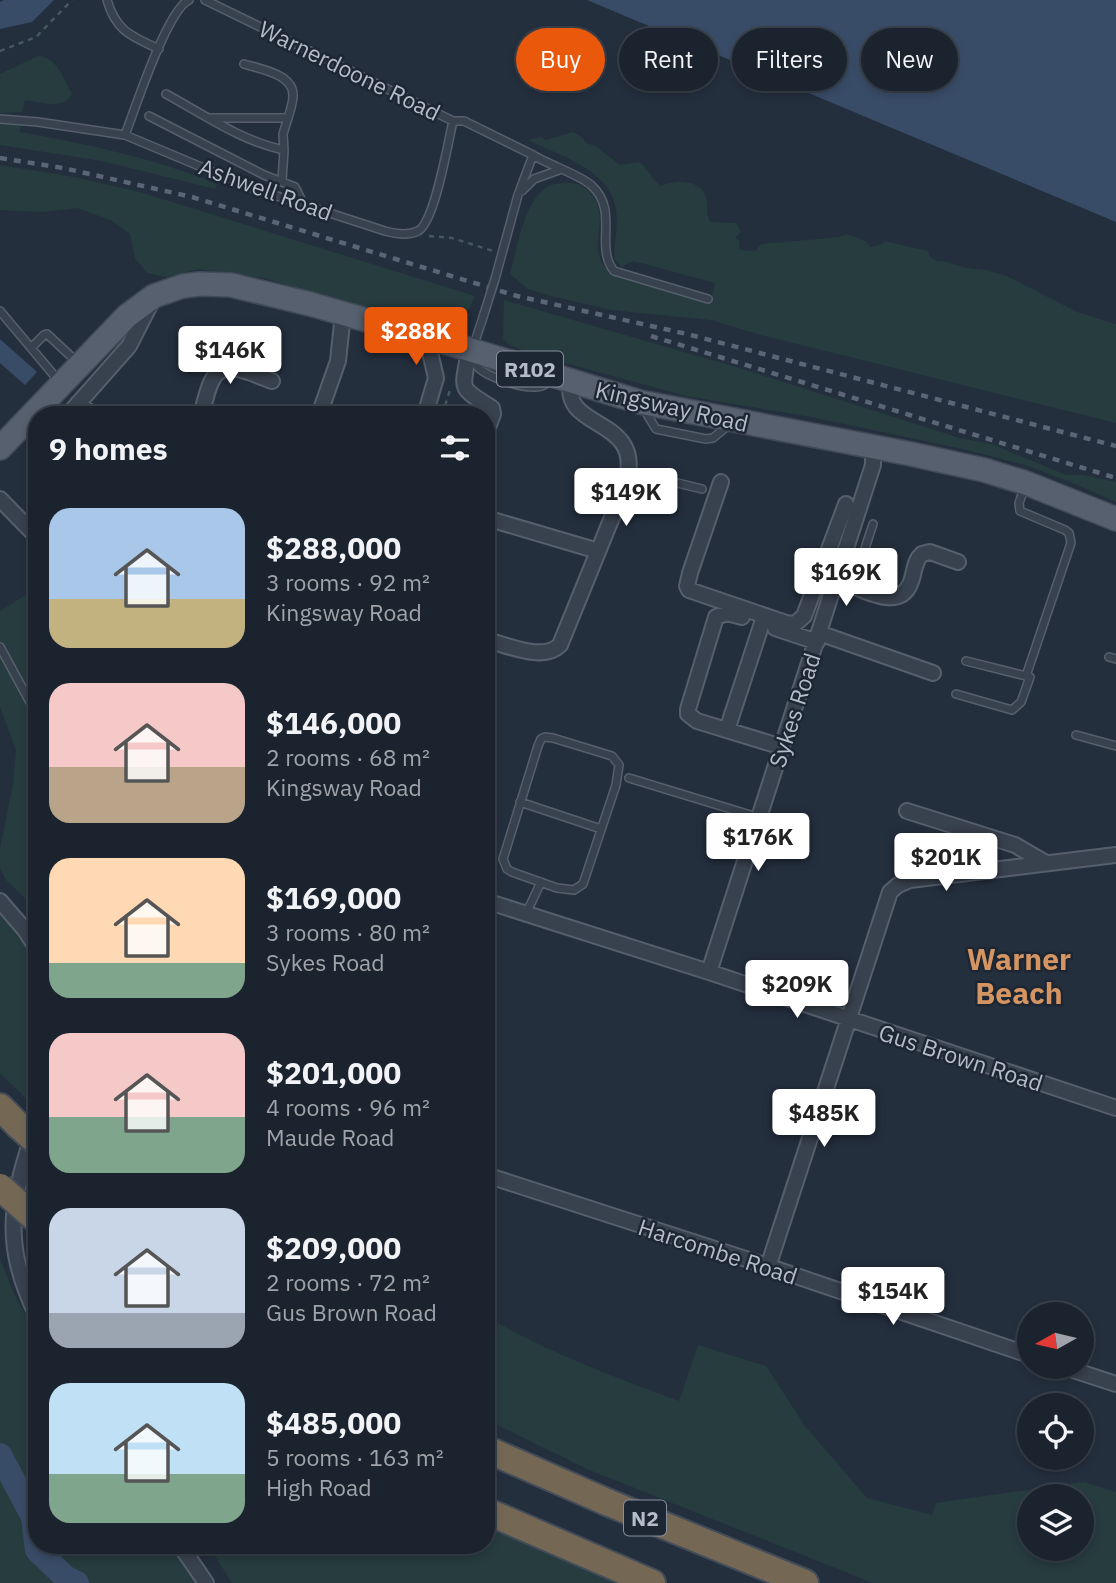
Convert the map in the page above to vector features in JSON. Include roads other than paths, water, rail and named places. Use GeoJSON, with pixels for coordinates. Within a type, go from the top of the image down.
{"type":"FeatureCollection","features":[{"type":"Feature","properties":{"kind":"highway"},"geometry":{"type":"LineString","coordinates":[[0,1187],[28,1212]]}},
{"type":"Feature","properties":{"kind":"highway","name":"N2"},"geometry":{"type":"LineString","coordinates":[[495,1453],[805,1583]]}},
{"type":"Feature","properties":{"kind":"highway","name":"N2"},"geometry":{"type":"LineString","coordinates":[[495,1515],[653,1583]]}},
{"type":"Feature","properties":{"kind":"main road","name":"Kingsway Road"},"geometry":{"type":"LineString","coordinates":[[46,406],[62,384],[127,316],[154,296],[183,286],[231,285],[471,350],[640,402],[953,462],[1026,483],[1116,519]]}},
{"type":"Feature","properties":{"kind":"main road","name":"Kingsway Road"},"geometry":{"type":"LineString","coordinates":[[0,448],[28,424]]}},
{"type":"Feature","properties":{"kind":"street"},"geometry":{"type":"LineString","coordinates":[[76,406],[129,346],[154,296]]}},
{"type":"Feature","properties":{"kind":"street"},"geometry":{"type":"LineString","coordinates":[[322,406],[338,361],[343,314]]}},
{"type":"Feature","properties":{"kind":"street"},"geometry":{"type":"LineString","coordinates":[[427,339],[436,378],[428,406]]}},
{"type":"Feature","properties":{"kind":"street"},"geometry":{"type":"LineString","coordinates":[[471,350],[464,383],[465,391],[489,406]]}},
{"type":"Feature","properties":{"kind":"street"},"geometry":{"type":"LineString","coordinates":[[204,406],[214,375],[220,370],[240,370],[272,381]]}},
{"type":"Feature","properties":{"kind":"street"},"geometry":{"type":"LineString","coordinates":[[495,642],[541,653],[553,652],[560,645],[629,471],[628,450],[619,437],[575,407],[562,379]]}},
{"type":"Feature","properties":{"kind":"street"},"geometry":{"type":"LineString","coordinates":[[78,403],[82,406]]}},
{"type":"Feature","properties":{"kind":"street","name":"Sykes Road"},"geometry":{"type":"LineString","coordinates":[[709,972],[873,465],[873,446]]}},
{"type":"Feature","properties":{"kind":"street"},"geometry":{"type":"LineString","coordinates":[[721,482],[687,586],[689,590],[789,624],[800,621],[804,616],[846,504]]}},
{"type":"Feature","properties":{"kind":"street"},"geometry":{"type":"LineString","coordinates":[[0,499],[28,528]]}},
{"type":"Feature","properties":{"kind":"street"},"geometry":{"type":"LineString","coordinates":[[495,522],[597,551]]}},
{"type":"Feature","properties":{"kind":"street"},"geometry":{"type":"LineString","coordinates":[[814,588],[853,585],[884,597],[896,598],[904,595],[910,585],[916,563],[922,554],[930,552],[958,562]]}},
{"type":"Feature","properties":{"kind":"street"},"geometry":{"type":"LineString","coordinates":[[782,747],[697,721],[688,714],[716,617],[721,614],[727,613],[818,637],[933,673]]}},
{"type":"Feature","properties":{"kind":"street"},"geometry":{"type":"LineString","coordinates":[[727,730],[762,623]]}},
{"type":"Feature","properties":{"kind":"street"},"geometry":{"type":"LineString","coordinates":[[906,811],[1015,845],[1046,863]]}},
{"type":"Feature","properties":{"kind":"street"},"geometry":{"type":"LineString","coordinates":[[768,1267],[890,892],[910,880],[1116,855]]}},
{"type":"Feature","properties":{"kind":"street"},"geometry":{"type":"LineString","coordinates":[[0,901],[28,935]]}},
{"type":"Feature","properties":{"kind":"street","name":"Gus Brown Road"},"geometry":{"type":"LineString","coordinates":[[495,904],[709,972],[1116,1108]]}},
{"type":"Feature","properties":{"kind":"street"},"geometry":{"type":"LineString","coordinates":[[18,1117],[9,1209],[9,1250],[15,1275],[28,1299]]}},
{"type":"Feature","properties":{"kind":"street","name":"Harcombe Road"},"geometry":{"type":"LineString","coordinates":[[495,1178],[1017,1351]]}},
{"type":"Feature","properties":{"kind":"street"},"geometry":{"type":"LineString","coordinates":[[1094,1377],[1116,1384]]}},
{"type":"Feature","properties":{"kind":"street"},"geometry":{"type":"LineString","coordinates":[[186,1554],[205,1583]]}},
{"type":"Feature","properties":{"kind":"lane"},"geometry":{"type":"LineString","coordinates":[[107,0],[114,21],[127,34],[159,49]]}},
{"type":"Feature","properties":{"kind":"lane"},"geometry":{"type":"LineString","coordinates":[[125,135],[176,12],[181,4],[189,0]]}},
{"type":"Feature","properties":{"kind":"lane","name":"Warnerdoone Road"},"geometry":{"type":"LineString","coordinates":[[205,0],[453,121],[464,121],[589,183],[601,196],[606,211],[607,260],[614,271],[708,299]]}},
{"type":"Feature","properties":{"kind":"lane"},"geometry":{"type":"LineString","coordinates":[[244,64],[285,78],[292,85],[293,95],[283,134],[282,181]]}},
{"type":"Feature","properties":{"kind":"lane"},"geometry":{"type":"LineString","coordinates":[[166,94],[234,132],[271,148],[284,150]]}},
{"type":"Feature","properties":{"kind":"lane"},"geometry":{"type":"LineString","coordinates":[[149,116],[264,175],[295,187],[304,205]]}},
{"type":"Feature","properties":{"kind":"lane"},"geometry":{"type":"LineString","coordinates":[[210,118],[288,118]]}},
{"type":"Feature","properties":{"kind":"lane","name":"Ashwell Road"},"geometry":{"type":"LineString","coordinates":[[0,119],[51,123],[125,135],[249,187],[385,231],[404,234],[417,231],[428,219],[439,186],[453,121]]}},
{"type":"Feature","properties":{"kind":"lane"},"geometry":{"type":"LineString","coordinates":[[471,350],[518,195],[533,155]]}},
{"type":"Feature","properties":{"kind":"lane"},"geometry":{"type":"LineString","coordinates":[[518,195],[534,179],[560,170]]}},
{"type":"Feature","properties":{"kind":"lane"},"geometry":{"type":"LineString","coordinates":[[0,311],[62,384]]}},
{"type":"Feature","properties":{"kind":"lane"},"geometry":{"type":"LineString","coordinates":[[31,348],[47,334],[80,365]]}},
{"type":"Feature","properties":{"kind":"lane"},"geometry":{"type":"LineString","coordinates":[[629,471],[702,489]]}},
{"type":"Feature","properties":{"kind":"lane"},"geometry":{"type":"LineString","coordinates":[[1026,483],[1019,503],[1020,511],[1065,530],[1069,533],[1071,543],[1026,676]]}},
{"type":"Feature","properties":{"kind":"lane"},"geometry":{"type":"LineString","coordinates":[[853,585],[873,524]]}},
{"type":"Feature","properties":{"kind":"lane"},"geometry":{"type":"LineString","coordinates":[[0,647],[28,698]]}},
{"type":"Feature","properties":{"kind":"lane"},"geometry":{"type":"LineString","coordinates":[[956,694],[1012,710],[1021,702],[1030,677],[966,660]]}},
{"type":"Feature","properties":{"kind":"lane"},"geometry":{"type":"LineString","coordinates":[[1076,735],[1116,746]]}},
{"type":"Feature","properties":{"kind":"lane"},"geometry":{"type":"LineString","coordinates":[[545,737],[612,756],[617,760],[620,772],[579,888],[568,891],[512,872],[504,864],[505,848],[520,802],[538,746],[545,737]]}},
{"type":"Feature","properties":{"kind":"lane"},"geometry":{"type":"LineString","coordinates":[[629,778],[757,817]]}},
{"type":"Feature","properties":{"kind":"lane"},"geometry":{"type":"LineString","coordinates":[[520,802],[601,829]]}},
{"type":"Feature","properties":{"kind":"lane"},"geometry":{"type":"LineString","coordinates":[[526,914],[541,882]]}},
{"type":"Feature","properties":{"kind":"water"},"geometry":{"type":"Polygon","coordinates":[[[54,0],[32,22],[0,29],[0,2],[54,0]]]}},
{"type":"Feature","properties":{"kind":"water"},"geometry":{"type":"Polygon","coordinates":[[[587,0],[1116,0],[1116,222],[804,91],[847,91],[847,28],[732,28],[732,61],[718,55],[718,28],[654,28],[587,0]]]}},
{"type":"Feature","properties":{"kind":"water"},"geometry":{"type":"Polygon","coordinates":[[[0,339],[37,372],[25,385],[0,363],[0,339]]]}},
{"type":"Feature","properties":{"kind":"waterway"},"geometry":{"type":"LineString","coordinates":[[0,1455],[28,1508]]}},
{"type":"Feature","properties":{"kind":"waterway"},"geometry":{"type":"LineString","coordinates":[[41,1554],[65,1577],[77,1583]]}},
{"type":"Feature","properties":{"kind":"railway"},"geometry":{"type":"LineString","coordinates":[[0,158],[63,168],[192,197],[517,296],[687,334],[1116,446]]}},
{"type":"Feature","properties":{"kind":"railway"},"geometry":{"type":"LineString","coordinates":[[651,336],[1116,478]]}},
{"type":"Feature","properties":{"kind":"district","name":"Warner Beach"},"geometry":{"type":"Point","coordinates":[1019,975]}}]}
